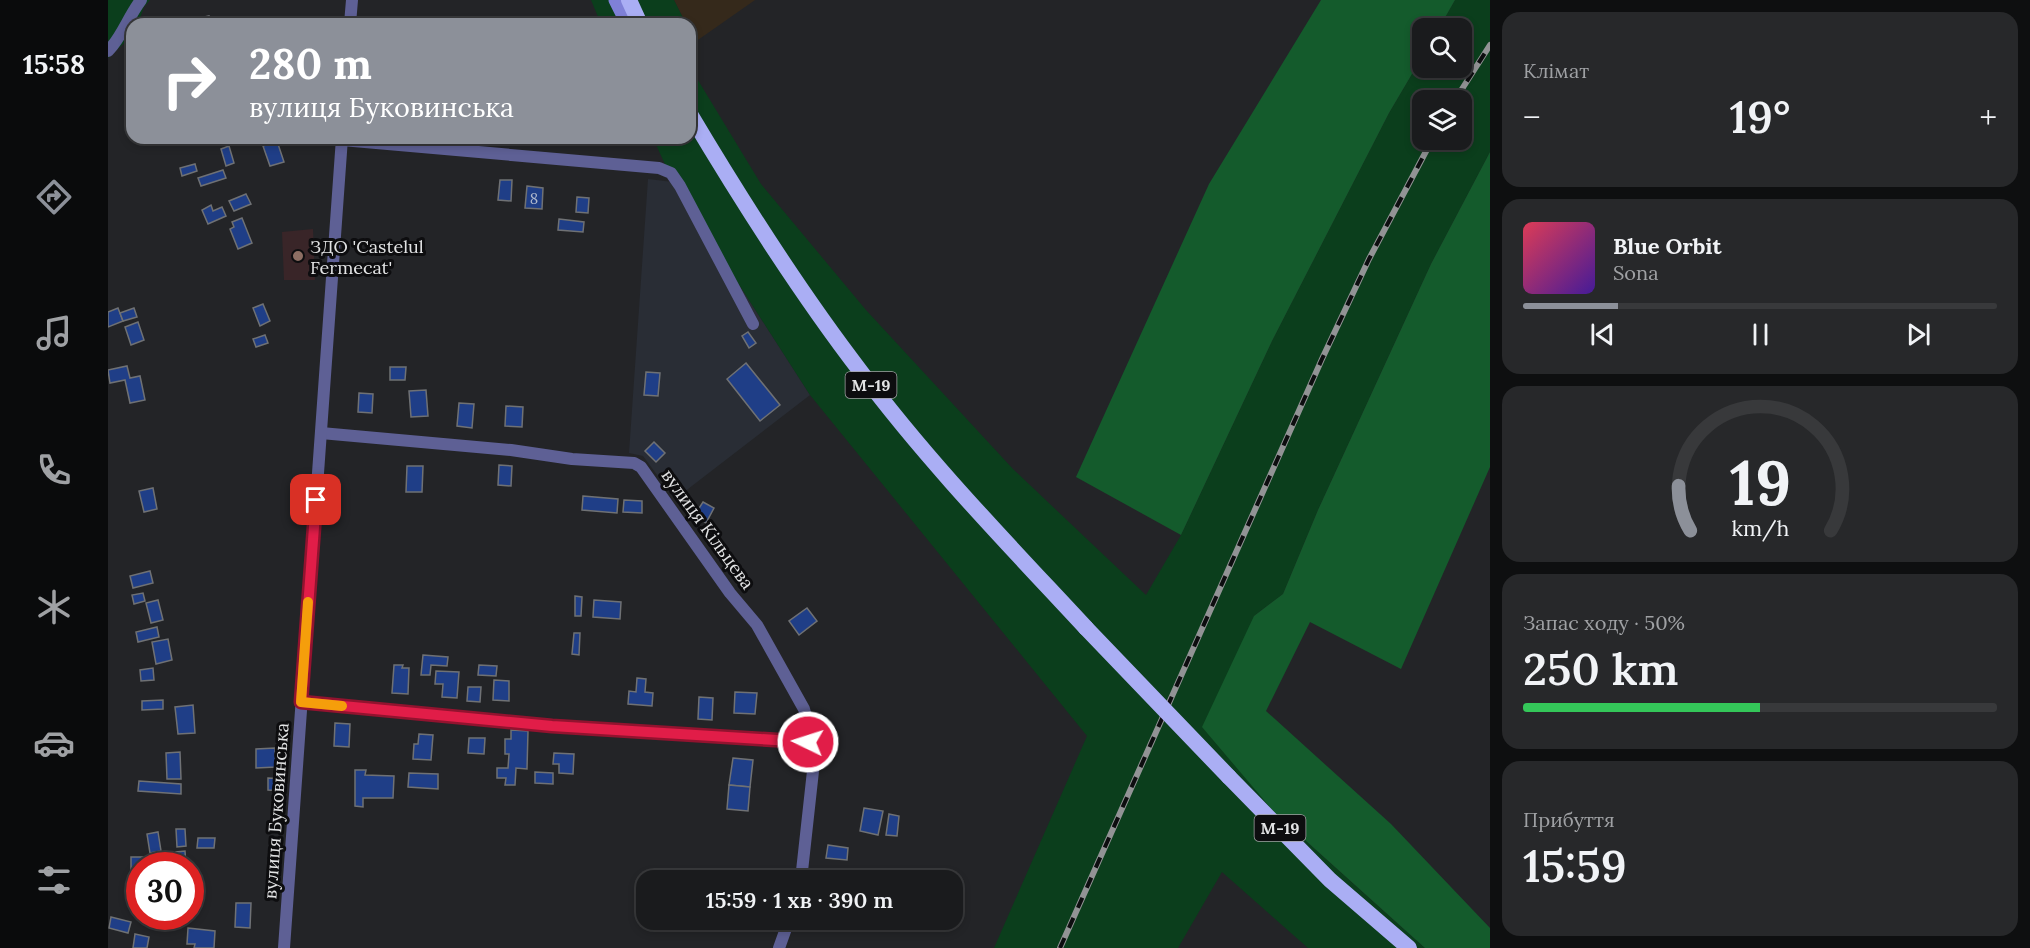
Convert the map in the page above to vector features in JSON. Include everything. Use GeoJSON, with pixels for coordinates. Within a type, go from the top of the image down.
{"type":"FeatureCollection","features":[{"type":"Feature","properties":{"kind":"highway"},"geometry":{"type":"LineString","coordinates":[[629,0],[637,18]]}},
{"type":"Feature","properties":{"kind":"highway","name":"М-19"},"geometry":{"type":"LineString","coordinates":[[696,124],[741,200],[804,295],[862,374],[968,500],[1086,628],[1330,880],[1409,948]]}},
{"type":"Feature","properties":{"kind":"main road"},"geometry":{"type":"LineString","coordinates":[[616,0],[625,18]]}},
{"type":"Feature","properties":{"kind":"street"},"geometry":{"type":"LineString","coordinates":[[129,18],[141,0]]}},
{"type":"Feature","properties":{"kind":"street"},"geometry":{"type":"LineString","coordinates":[[350,18],[352,0]]}},
{"type":"Feature","properties":{"kind":"street"},"geometry":{"type":"LineString","coordinates":[[108,51],[118,41],[126,24]]}},
{"type":"Feature","properties":{"kind":"street","name":"вулиця Буковинська"},"geometry":{"type":"LineString","coordinates":[[284,948],[342,144]]}},
{"type":"Feature","properties":{"kind":"street"},"geometry":{"type":"LineString","coordinates":[[397,144],[659,168],[671,173],[753,324]]}},
{"type":"Feature","properties":{"kind":"street","name":"вулиця Кільцева"},"geometry":{"type":"LineString","coordinates":[[321,433],[512,450],[572,459],[634,463],[641,467],[730,593],[757,625],[804,709],[809,727],[808,742],[813,771],[802,870]]}},
{"type":"Feature","properties":{"kind":"street"},"geometry":{"type":"LineString","coordinates":[[301,702],[552,726],[808,742]]}},
{"type":"Feature","properties":{"kind":"street"},"geometry":{"type":"LineString","coordinates":[[780,948],[786,930]]}},
{"type":"Feature","properties":{"kind":"shaded area"},"geometry":{"type":"Polygon","coordinates":[[[674,0],[755,0],[696,41],[696,18],[683,18],[674,0]]]}},
{"type":"Feature","properties":{"kind":"shaded area"},"geometry":{"type":"Polygon","coordinates":[[[648,179],[673,182],[810,395],[675,499],[643,456],[629,453],[648,179]]]}},
{"type":"Feature","properties":{"kind":"shaded area","name":"ЗДО 'Castelul Fermecat'"},"geometry":{"type":"Polygon","coordinates":[[[313,229],[315,280],[284,280],[282,232],[313,229]]]}},
{"type":"Feature","properties":{"kind":"green space"},"geometry":{"type":"Polygon","coordinates":[[[108,0],[150,0],[144,7],[140,18],[126,18],[126,42],[108,58],[108,0]]]}},
{"type":"Feature","properties":{"kind":"green space"},"geometry":{"type":"Polygon","coordinates":[[[591,0],[674,0],[683,18],[598,18],[591,0]]]}},
{"type":"Feature","properties":{"kind":"green space"},"geometry":{"type":"Polygon","coordinates":[[[1321,0],[1455,0],[1445,18],[1412,18],[1412,74],[1389,113],[1272,341],[1181,535],[1076,477],[1209,184],[1321,0]]]}},
{"type":"Feature","properties":{"kind":"green space"},"geometry":{"type":"Polygon","coordinates":[[[1455,0],[1490,0],[1490,152],[1431,264],[1318,510],[1283,594],[1254,616],[1275,813],[1425,948],[1308,948],[1222,872],[1178,948],[994,948],[1087,736],[810,395],[673,182],[656,144],[696,144],[696,77],[761,184],[866,310],[1013,469],[1146,595],[1181,535],[1272,341],[1389,113],[1412,74],[1412,78],[1472,78],[1472,18],[1445,18],[1455,0]]]}},
{"type":"Feature","properties":{"kind":"green space"},"geometry":{"type":"Polygon","coordinates":[[[1490,152],[1490,467],[1401,669],[1310,622],[1266,711],[1391,824],[1490,928],[1490,948],[1425,948],[1275,813],[1202,727],[1254,616],[1283,594],[1318,510],[1431,264],[1490,152]]]}},
{"type":"Feature","properties":{"kind":"building"},"geometry":{"type":"Polygon","coordinates":[[[278,144],[284,162],[270,166],[263,146],[278,144]]]}},
{"type":"Feature","properties":{"kind":"building"},"geometry":{"type":"Polygon","coordinates":[[[463,144],[473,144],[472,153],[462,152],[463,144]]]}},
{"type":"Feature","properties":{"kind":"building"},"geometry":{"type":"Polygon","coordinates":[[[229,146],[234,163],[226,166],[221,149],[229,146]]]}},
{"type":"Feature","properties":{"kind":"building"},"geometry":{"type":"Polygon","coordinates":[[[195,164],[197,171],[182,176],[180,168],[195,164]]]}},
{"type":"Feature","properties":{"kind":"building"},"geometry":{"type":"Polygon","coordinates":[[[223,170],[226,178],[201,186],[198,178],[223,170]]]}},
{"type":"Feature","properties":{"kind":"building"},"geometry":{"type":"Polygon","coordinates":[[[500,180],[512,180],[511,201],[498,200],[500,180]]]}},
{"type":"Feature","properties":{"kind":"building"},"geometry":{"type":"Polygon","coordinates":[[[527,186],[543,188],[542,209],[525,208],[527,186]]]}},
{"type":"Feature","properties":{"kind":"building"},"geometry":{"type":"Polygon","coordinates":[[[246,194],[251,204],[234,211],[229,201],[246,194]]]}},
{"type":"Feature","properties":{"kind":"building"},"geometry":{"type":"Polygon","coordinates":[[[577,197],[589,198],[588,213],[576,212],[577,197]]]}},
{"type":"Feature","properties":{"kind":"building"},"geometry":{"type":"Polygon","coordinates":[[[211,205],[213,211],[222,207],[226,216],[208,224],[202,210],[211,205]]]}},
{"type":"Feature","properties":{"kind":"building"},"geometry":{"type":"Polygon","coordinates":[[[242,218],[252,243],[238,249],[230,229],[234,227],[232,222],[242,218]]]}},
{"type":"Feature","properties":{"kind":"building"},"geometry":{"type":"Polygon","coordinates":[[[559,219],[584,222],[583,232],[558,230],[559,219]]]}},
{"type":"Feature","properties":{"kind":"building"},"geometry":{"type":"Polygon","coordinates":[[[263,304],[270,321],[260,326],[253,308],[263,304]]]}},
{"type":"Feature","properties":{"kind":"building"},"geometry":{"type":"Polygon","coordinates":[[[118,308],[123,321],[108,327],[108,312],[118,308]]]}},
{"type":"Feature","properties":{"kind":"building"},"geometry":{"type":"Polygon","coordinates":[[[134,308],[137,317],[123,321],[120,313],[134,308]]]}},
{"type":"Feature","properties":{"kind":"building"},"geometry":{"type":"Polygon","coordinates":[[[138,322],[144,340],[131,345],[125,327],[138,322]]]}},
{"type":"Feature","properties":{"kind":"building"},"geometry":{"type":"Polygon","coordinates":[[[748,332],[756,343],[749,348],[742,336],[748,332]]]}},
{"type":"Feature","properties":{"kind":"building"},"geometry":{"type":"Polygon","coordinates":[[[265,335],[268,343],[256,347],[253,339],[265,335]]]}},
{"type":"Feature","properties":{"kind":"building"},"geometry":{"type":"Polygon","coordinates":[[[746,363],[780,405],[760,421],[727,379],[746,363]]]}},
{"type":"Feature","properties":{"kind":"building"},"geometry":{"type":"Polygon","coordinates":[[[127,366],[130,378],[140,376],[145,400],[130,403],[125,380],[110,383],[108,370],[127,366]]]}},
{"type":"Feature","properties":{"kind":"building"},"geometry":{"type":"Polygon","coordinates":[[[390,367],[406,367],[405,380],[390,380],[390,367]]]}},
{"type":"Feature","properties":{"kind":"building"},"geometry":{"type":"Polygon","coordinates":[[[646,372],[660,373],[658,396],[644,395],[646,372]]]}},
{"type":"Feature","properties":{"kind":"building"},"geometry":{"type":"Polygon","coordinates":[[[426,390],[428,416],[411,417],[409,391],[426,390]]]}},
{"type":"Feature","properties":{"kind":"building"},"geometry":{"type":"Polygon","coordinates":[[[359,393],[373,394],[372,413],[358,412],[359,393]]]}},
{"type":"Feature","properties":{"kind":"building"},"geometry":{"type":"Polygon","coordinates":[[[459,403],[474,404],[472,428],[457,426],[459,403]]]}},
{"type":"Feature","properties":{"kind":"building"},"geometry":{"type":"Polygon","coordinates":[[[506,406],[523,407],[522,427],[505,426],[506,406]]]}},
{"type":"Feature","properties":{"kind":"building"},"geometry":{"type":"Polygon","coordinates":[[[654,442],[665,453],[656,462],[645,451],[654,442]]]}},
{"type":"Feature","properties":{"kind":"building"},"geometry":{"type":"Polygon","coordinates":[[[499,465],[512,466],[511,486],[498,485],[499,465]]]}},
{"type":"Feature","properties":{"kind":"building"},"geometry":{"type":"Polygon","coordinates":[[[407,466],[423,466],[422,492],[406,492],[407,466]]]}},
{"type":"Feature","properties":{"kind":"building"},"geometry":{"type":"Polygon","coordinates":[[[153,488],[157,509],[144,512],[139,491],[153,488]]]}},
{"type":"Feature","properties":{"kind":"building"},"geometry":{"type":"Polygon","coordinates":[[[583,496],[618,499],[617,513],[582,510],[583,496]]]}},
{"type":"Feature","properties":{"kind":"building"},"geometry":{"type":"Polygon","coordinates":[[[624,500],[642,501],[642,513],[623,512],[624,500]]]}},
{"type":"Feature","properties":{"kind":"building"},"geometry":{"type":"Polygon","coordinates":[[[703,502],[714,508],[706,523],[694,516],[703,502]]]}},
{"type":"Feature","properties":{"kind":"building"},"geometry":{"type":"Polygon","coordinates":[[[150,571],[153,583],[133,588],[130,576],[150,571]]]}},
{"type":"Feature","properties":{"kind":"building"},"geometry":{"type":"Polygon","coordinates":[[[143,593],[145,601],[134,604],[132,595],[143,593]]]}},
{"type":"Feature","properties":{"kind":"building"},"geometry":{"type":"Polygon","coordinates":[[[575,596],[582,597],[581,616],[575,616],[575,596]]]}},
{"type":"Feature","properties":{"kind":"building"},"geometry":{"type":"Polygon","coordinates":[[[158,600],[163,620],[151,623],[146,603],[158,600]]]}},
{"type":"Feature","properties":{"kind":"building"},"geometry":{"type":"Polygon","coordinates":[[[594,600],[621,602],[620,619],[593,617],[594,600]]]}},
{"type":"Feature","properties":{"kind":"building"},"geometry":{"type":"Polygon","coordinates":[[[807,608],[817,621],[799,635],[789,621],[807,608]]]}},
{"type":"Feature","properties":{"kind":"building"},"geometry":{"type":"Polygon","coordinates":[[[157,627],[159,637],[138,642],[136,632],[157,627]]]}},
{"type":"Feature","properties":{"kind":"building"},"geometry":{"type":"Polygon","coordinates":[[[574,633],[580,633],[579,655],[572,654],[574,633]]]}},
{"type":"Feature","properties":{"kind":"building"},"geometry":{"type":"Polygon","coordinates":[[[168,639],[172,660],[156,664],[152,642],[168,639]]]}},
{"type":"Feature","properties":{"kind":"building"},"geometry":{"type":"Polygon","coordinates":[[[423,655],[448,657],[447,666],[431,665],[430,675],[421,675],[423,655]]]}},
{"type":"Feature","properties":{"kind":"building"},"geometry":{"type":"Polygon","coordinates":[[[394,665],[409,668],[408,694],[392,693],[394,665]]]}},
{"type":"Feature","properties":{"kind":"building"},"geometry":{"type":"Polygon","coordinates":[[[479,665],[497,666],[496,676],[478,675],[479,665]]]}},
{"type":"Feature","properties":{"kind":"building"},"geometry":{"type":"Polygon","coordinates":[[[153,668],[154,680],[141,681],[140,670],[153,668]]]}},
{"type":"Feature","properties":{"kind":"building"},"geometry":{"type":"Polygon","coordinates":[[[436,671],[459,672],[457,698],[442,697],[443,684],[435,684],[436,671]]]}},
{"type":"Feature","properties":{"kind":"building"},"geometry":{"type":"Polygon","coordinates":[[[637,678],[646,679],[645,692],[653,693],[652,706],[628,704],[629,691],[636,692],[637,678]]]}},
{"type":"Feature","properties":{"kind":"building"},"geometry":{"type":"Polygon","coordinates":[[[494,680],[509,681],[509,701],[493,700],[494,680]]]}},
{"type":"Feature","properties":{"kind":"building"},"geometry":{"type":"Polygon","coordinates":[[[468,687],[481,687],[480,702],[467,701],[468,687]]]}},
{"type":"Feature","properties":{"kind":"building"},"geometry":{"type":"Polygon","coordinates":[[[735,692],[757,693],[755,714],[734,713],[735,692]]]}},
{"type":"Feature","properties":{"kind":"building"},"geometry":{"type":"Polygon","coordinates":[[[699,697],[713,698],[712,720],[698,719],[699,697]]]}},
{"type":"Feature","properties":{"kind":"building"},"geometry":{"type":"Polygon","coordinates":[[[163,700],[163,709],[142,710],[142,701],[163,700]]]}},
{"type":"Feature","properties":{"kind":"building"},"geometry":{"type":"Polygon","coordinates":[[[193,705],[195,733],[178,734],[175,707],[193,705]]]}},
{"type":"Feature","properties":{"kind":"building"},"geometry":{"type":"Polygon","coordinates":[[[335,723],[350,724],[349,747],[334,746],[335,723]]]}},
{"type":"Feature","properties":{"kind":"building"},"geometry":{"type":"Polygon","coordinates":[[[511,730],[528,731],[527,769],[516,768],[515,785],[505,785],[506,778],[497,778],[497,768],[508,768],[509,754],[505,754],[505,739],[511,739],[511,730]]]}},
{"type":"Feature","properties":{"kind":"building"},"geometry":{"type":"Polygon","coordinates":[[[419,734],[433,735],[431,760],[413,759],[414,744],[418,744],[419,734]]]}},
{"type":"Feature","properties":{"kind":"building"},"geometry":{"type":"Polygon","coordinates":[[[469,738],[485,738],[484,754],[468,753],[469,738]]]}},
{"type":"Feature","properties":{"kind":"building"},"geometry":{"type":"Polygon","coordinates":[[[275,748],[276,767],[256,768],[256,749],[275,748]]]}},
{"type":"Feature","properties":{"kind":"building"},"geometry":{"type":"Polygon","coordinates":[[[180,752],[181,779],[167,779],[166,753],[180,752]]]}},
{"type":"Feature","properties":{"kind":"building"},"geometry":{"type":"Polygon","coordinates":[[[554,753],[574,754],[573,774],[559,773],[559,764],[553,764],[554,753]]]}},
{"type":"Feature","properties":{"kind":"building"},"geometry":{"type":"Polygon","coordinates":[[[733,758],[753,760],[750,787],[729,785],[733,758]]]}},
{"type":"Feature","properties":{"kind":"building"},"geometry":{"type":"Polygon","coordinates":[[[355,770],[366,770],[365,775],[394,776],[393,798],[363,798],[363,807],[355,806],[355,770]]]}},
{"type":"Feature","properties":{"kind":"building"},"geometry":{"type":"Polygon","coordinates":[[[535,772],[553,773],[553,784],[535,783],[535,772]]]}},
{"type":"Feature","properties":{"kind":"building"},"geometry":{"type":"Polygon","coordinates":[[[409,773],[438,774],[438,789],[408,787],[409,773]]]}},
{"type":"Feature","properties":{"kind":"building"},"geometry":{"type":"Polygon","coordinates":[[[268,778],[285,779],[285,791],[268,790],[268,778]]]}},
{"type":"Feature","properties":{"kind":"building"},"geometry":{"type":"Polygon","coordinates":[[[139,781],[181,784],[181,794],[138,791],[139,781]]]}},
{"type":"Feature","properties":{"kind":"building"},"geometry":{"type":"Polygon","coordinates":[[[729,785],[750,787],[748,811],[727,809],[729,785]]]}},
{"type":"Feature","properties":{"kind":"building"},"geometry":{"type":"Polygon","coordinates":[[[864,808],[883,811],[878,835],[860,831],[864,808]]]}},
{"type":"Feature","properties":{"kind":"building"},"geometry":{"type":"Polygon","coordinates":[[[889,814],[899,816],[897,836],[886,835],[889,814]]]}},
{"type":"Feature","properties":{"kind":"building"},"geometry":{"type":"Polygon","coordinates":[[[176,829],[185,829],[186,846],[177,847],[176,829]]]}},
{"type":"Feature","properties":{"kind":"building"},"geometry":{"type":"Polygon","coordinates":[[[158,832],[161,851],[150,852],[147,834],[158,832]]]}},
{"type":"Feature","properties":{"kind":"building"},"geometry":{"type":"Polygon","coordinates":[[[198,838],[215,838],[214,848],[197,848],[198,838]]]}},
{"type":"Feature","properties":{"kind":"building"},"geometry":{"type":"Polygon","coordinates":[[[828,845],[848,848],[847,860],[826,858],[828,845]]]}},
{"type":"Feature","properties":{"kind":"building"},"geometry":{"type":"Polygon","coordinates":[[[236,903],[251,903],[250,928],[235,927],[236,903]]]}},
{"type":"Feature","properties":{"kind":"building"},"geometry":{"type":"Polygon","coordinates":[[[111,917],[126,921],[126,930],[129,930],[128,933],[109,928],[111,917]]]}},
{"type":"Feature","properties":{"kind":"building"},"geometry":{"type":"Polygon","coordinates":[[[188,930],[215,931],[214,948],[194,948],[195,944],[187,944],[188,930]]]}},
{"type":"Feature","properties":{"kind":"building"},"geometry":{"type":"Polygon","coordinates":[[[135,934],[149,937],[147,948],[133,948],[135,934]]]}},
{"type":"Feature","properties":{"kind":"railway"},"geometry":{"type":"LineString","coordinates":[[1461,90],[1490,45]]}},
{"type":"Feature","properties":{"kind":"railway"},"geometry":{"type":"LineString","coordinates":[[1060,948],[1322,359],[1369,259],[1427,150]]}},
{"type":"Feature","properties":{"kind":"slow traffic"},"geometry":{"type":"LineString","coordinates":[[308,602],[301,702],[342,706]]}},
{"type":"Feature","properties":{"kind":"place","name":"ЗДО 'Castelul Fermecat'"},"geometry":{"type":"Point","coordinates":[298,256]}},
{"type":"Feature","properties":{"kind":"route"},"geometry":{"type":"LineString","coordinates":[[316,500],[301,702],[552,726],[808,742]]}}]}
